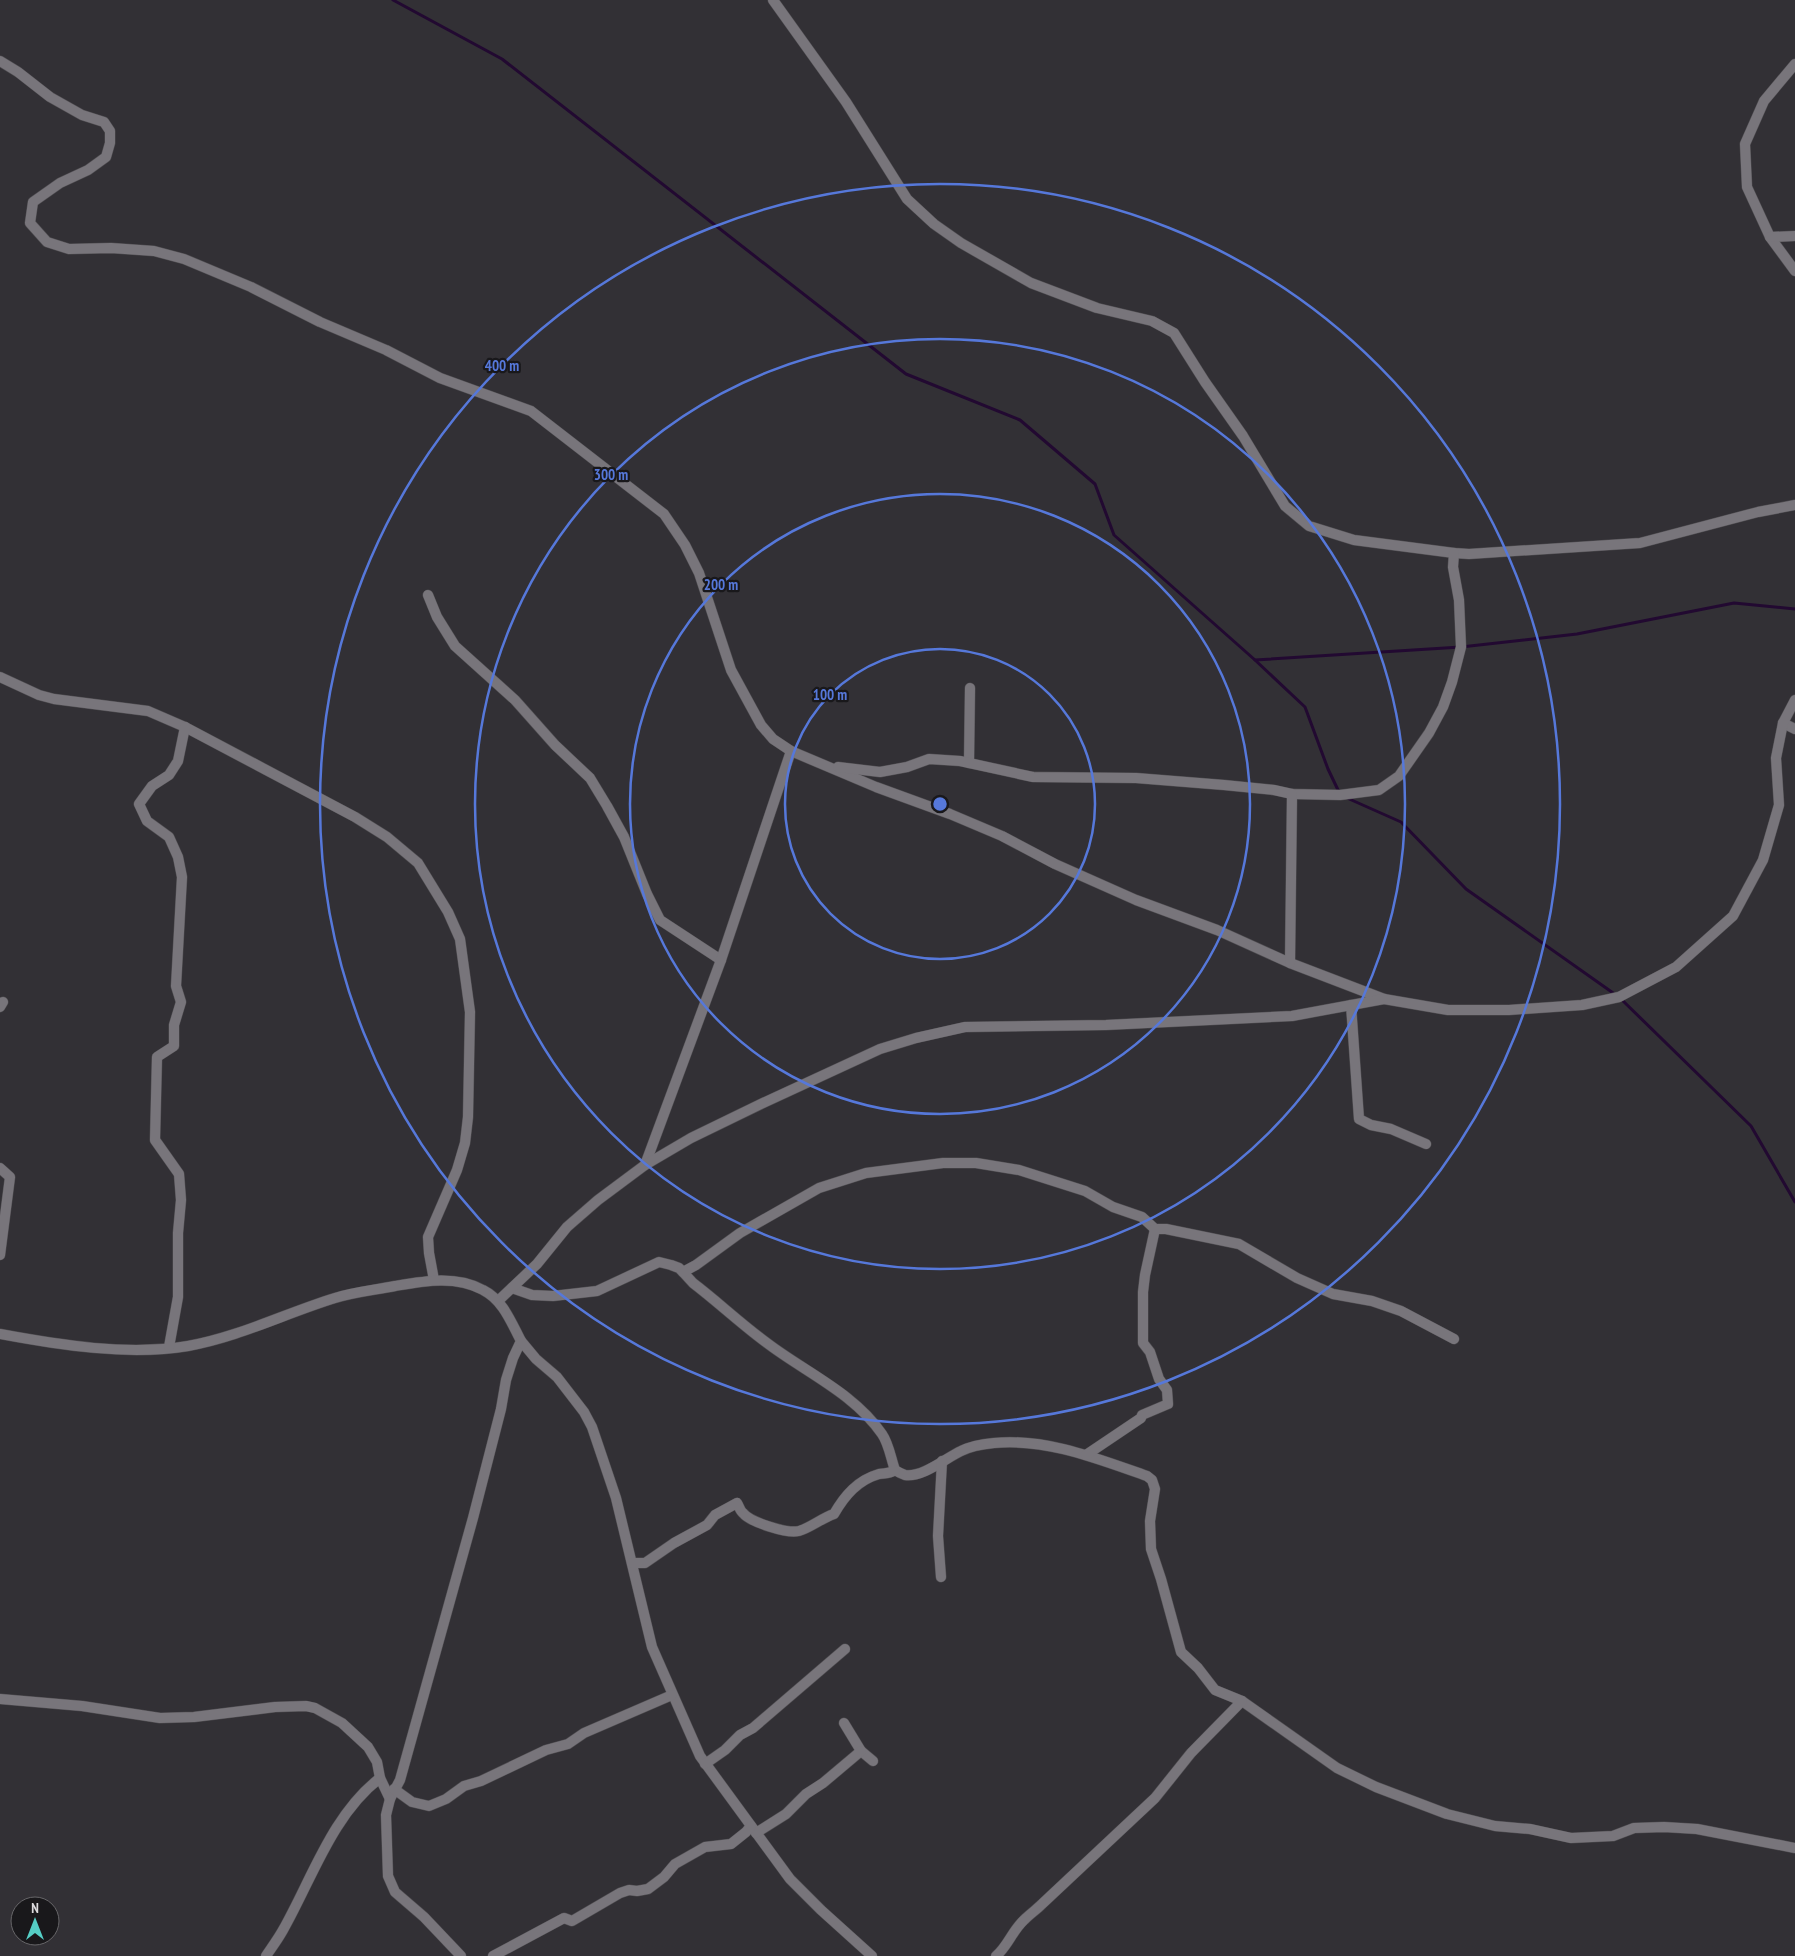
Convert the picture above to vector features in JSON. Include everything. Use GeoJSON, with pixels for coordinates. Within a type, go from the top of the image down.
{"type":"FeatureCollection","features":[{"type":"Feature","properties":{"kind":"street"},"geometry":{"type":"LineString","coordinates":[[773,0],[851,110],[907,199],[934,224],[961,243],[1031,283],[1097,308],[1152,321],[1174,332],[1205,382],[1243,436],[1285,506],[1309,526],[1354,540],[1454,554],[1469,554],[1640,542],[1758,512],[1795,505]]}},
{"type":"Feature","properties":{"kind":"street"},"geometry":{"type":"LineString","coordinates":[[0,61],[18,72],[50,97],[82,115],[104,122],[110,131],[110,143],[106,157],[88,170],[60,183],[33,202],[30,224],[48,242],[69,249],[111,248],[154,251],[184,259],[251,287],[320,322],[386,350],[440,378],[531,411],[664,514],[685,546],[699,573],[731,670],[761,726],[773,740],[796,753],[876,787],[950,814],[1002,836],[1055,864],[1136,900],[1217,930],[1290,963],[1384,999],[1448,1010],[1509,1010],[1582,1005],[1619,997],[1676,967],[1733,916],[1763,860],[1779,805],[1776,758],[1783,723],[1795,700]]}},
{"type":"Feature","properties":{"kind":"street"},"geometry":{"type":"LineString","coordinates":[[1795,64],[1764,101],[1745,144],[1748,187],[1770,237],[1795,270]]}},
{"type":"Feature","properties":{"kind":"street"},"geometry":{"type":"LineString","coordinates":[[1770,237],[1795,236]]}},
{"type":"Feature","properties":{"kind":"street"},"geometry":{"type":"LineString","coordinates":[[796,753],[818,757],[838,767],[880,772],[907,767],[929,759],[969,763],[1034,777],[1136,778],[1241,786],[1292,794],[1340,795],[1379,790],[1399,776],[1428,734],[1443,707],[1452,682],[1461,647],[1459,600],[1453,567],[1454,554]]}},
{"type":"Feature","properties":{"kind":"street"},"geometry":{"type":"LineString","coordinates":[[428,595],[436,617],[455,646],[516,700],[555,745],[590,778],[608,806],[624,838],[660,920],[721,960]]}},
{"type":"Feature","properties":{"kind":"street"},"geometry":{"type":"LineString","coordinates":[[0,677],[39,695],[54,699],[148,711],[185,727],[355,817],[387,838],[418,863],[448,912],[460,939],[470,1012],[468,1117],[465,1143],[457,1170],[428,1237],[434,1280]]}},
{"type":"Feature","properties":{"kind":"street"},"geometry":{"type":"LineString","coordinates":[[969,763],[970,688]]}},
{"type":"Feature","properties":{"kind":"street"},"geometry":{"type":"LineString","coordinates":[[1783,723],[1795,728]]}},
{"type":"Feature","properties":{"kind":"street"},"geometry":{"type":"LineString","coordinates":[[169,1348],[178,1297],[178,1233],[181,1200],[179,1174],[155,1140],[155,1104],[157,1057],[174,1046],[174,1025],[181,1002],[176,986],[182,877],[178,858],[170,837],[147,821],[139,804],[152,786],[169,775],[178,760],[185,727]]}},
{"type":"Feature","properties":{"kind":"street"},"geometry":{"type":"LineString","coordinates":[[645,1165],[796,753]]}},
{"type":"Feature","properties":{"kind":"street"},"geometry":{"type":"LineString","coordinates":[[1290,963],[1292,794]]}},
{"type":"Feature","properties":{"kind":"street"},"geometry":{"type":"LineString","coordinates":[[498,1301],[537,1264],[567,1227],[598,1200],[645,1165],[691,1138],[880,1049],[916,1038],[965,1027],[1106,1025],[1292,1016],[1384,999]]}},
{"type":"Feature","properties":{"kind":"street"},"geometry":{"type":"LineString","coordinates":[[1351,1005],[1359,1119],[1371,1125],[1391,1129],[1426,1144]]}},
{"type":"Feature","properties":{"kind":"street"},"geometry":{"type":"LineString","coordinates":[[683,1272],[696,1265],[740,1233],[819,1188],[866,1173],[943,1163],[976,1163],[1019,1170],[1085,1192],[1112,1207],[1142,1217],[1155,1230]]}},
{"type":"Feature","properties":{"kind":"street"},"geometry":{"type":"LineString","coordinates":[[0,1168],[10,1177],[0,1254]]}},
{"type":"Feature","properties":{"kind":"street"},"geometry":{"type":"LineString","coordinates":[[1155,1230],[1166,1229],[1239,1244],[1297,1278],[1333,1294],[1372,1301],[1401,1311],[1454,1339]]}},
{"type":"Feature","properties":{"kind":"street"},"geometry":{"type":"LineString","coordinates":[[1086,1455],[1141,1418],[1142,1415],[1168,1404],[1168,1390],[1159,1379],[1150,1352],[1143,1343],[1143,1292],[1155,1230]]}},
{"type":"Feature","properties":{"kind":"street"},"geometry":{"type":"LineString","coordinates":[[512,1288],[532,1295],[553,1296],[597,1291],[659,1262],[679,1268],[766,1342],[843,1395],[867,1416],[884,1436],[895,1470],[904,1475],[926,1471],[942,1461],[977,1446],[995,1443],[1037,1444],[1064,1448],[1147,1476],[1152,1480],[1155,1489],[1150,1521],[1151,1549],[1181,1652],[1198,1668],[1215,1690],[1242,1701],[1337,1768],[1376,1787],[1448,1814],[1495,1826],[1530,1829],[1571,1838],[1613,1836],[1634,1828],[1664,1827],[1697,1829],[1795,1848]]}},
{"type":"Feature","properties":{"kind":"street"},"geometry":{"type":"LineString","coordinates":[[0,1334],[95,1348],[169,1348],[212,1342],[337,1297],[434,1280],[466,1283],[484,1290],[498,1301],[521,1341],[536,1359],[557,1377],[584,1412],[592,1427],[616,1498],[640,1604],[652,1647],[700,1756],[790,1879],[872,1956]]}},
{"type":"Feature","properties":{"kind":"street"},"geometry":{"type":"LineString","coordinates":[[461,1956],[424,1918],[395,1892],[388,1876],[386,1815],[392,1794],[400,1780],[473,1518],[501,1409],[506,1380],[521,1341]]}},
{"type":"Feature","properties":{"kind":"street"},"geometry":{"type":"LineString","coordinates":[[941,1577],[938,1536],[942,1461]]}},
{"type":"Feature","properties":{"kind":"street"},"geometry":{"type":"LineString","coordinates":[[632,1563],[644,1563],[674,1543],[707,1526],[715,1515],[737,1503],[743,1514],[760,1523],[778,1529],[798,1532],[822,1518],[834,1514],[842,1499],[855,1486],[881,1474],[890,1474],[895,1470]]}},
{"type":"Feature","properties":{"kind":"street"},"geometry":{"type":"LineString","coordinates":[[705,1764],[725,1750],[740,1734],[753,1728],[845,1649]]}},
{"type":"Feature","properties":{"kind":"street"},"geometry":{"type":"LineString","coordinates":[[0,1698],[82,1706],[160,1718],[194,1717],[275,1707],[306,1706],[315,1708],[342,1723],[368,1747],[377,1762],[380,1778],[392,1794],[429,1806],[446,1799],[464,1786],[481,1781],[546,1750],[568,1744],[584,1733],[672,1695]]}},
{"type":"Feature","properties":{"kind":"street"},"geometry":{"type":"LineString","coordinates":[[996,1956],[1008,1943],[1023,1921],[1033,1914],[1155,1798],[1192,1753],[1242,1701]]}},
{"type":"Feature","properties":{"kind":"street"},"geometry":{"type":"LineString","coordinates":[[844,1723],[861,1751],[873,1761]]}},
{"type":"Feature","properties":{"kind":"street"},"geometry":{"type":"LineString","coordinates":[[493,1956],[564,1918],[572,1921],[620,1893],[648,1888],[664,1877],[674,1864],[705,1847],[731,1844],[746,1832],[786,1814],[806,1794],[823,1783],[861,1751]]}},
{"type":"Feature","properties":{"kind":"street"},"geometry":{"type":"LineString","coordinates":[[266,1956],[283,1931],[331,1838],[357,1800],[367,1788],[380,1778]]}},
{"type":"Feature","properties":{"kind":"waterway"},"geometry":{"type":"LineString","coordinates":[[393,0],[502,59],[906,374],[1020,420],[1095,484],[1114,535],[1255,660],[1461,647],[1577,634],[1734,603],[1795,609]]}},
{"type":"Feature","properties":{"kind":"waterway"},"geometry":{"type":"LineString","coordinates":[[1255,660],[1305,707],[1328,769],[1339,792]]}},
{"type":"Feature","properties":{"kind":"waterway"},"geometry":{"type":"LineString","coordinates":[[1347,798],[1401,822],[1466,889],[1616,995]]}},
{"type":"Feature","properties":{"kind":"waterway"},"geometry":{"type":"LineString","coordinates":[[1621,999],[1751,1126],[1795,1202]]}}]}
